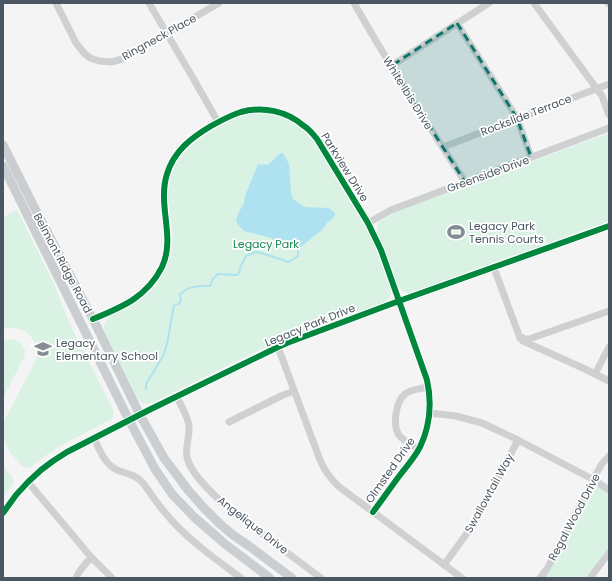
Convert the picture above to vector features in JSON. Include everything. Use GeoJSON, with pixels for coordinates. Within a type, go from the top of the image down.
{"type":"FeatureCollection","features":[{"type":"Feature","properties":{"kind":"main road","name":"Belmont Ridge Road"},"geometry":{"type":"LineString","coordinates":[[3,145],[93,319],[157,448],[168,466],[204,508],[233,535],[292,578]]}},
{"type":"Feature","properties":{"kind":"main road","name":"Belmont Ridge Road"},"geometry":{"type":"LineString","coordinates":[[3,166],[129,420],[155,469],[172,494],[194,517],[225,544],[270,578]]}},
{"type":"Feature","properties":{"kind":"street","name":"Ringneck Place"},"geometry":{"type":"LineString","coordinates":[[56,3],[76,43],[84,53],[90,58],[99,61],[111,62],[122,58],[219,3]]}},
{"type":"Feature","properties":{"kind":"street"},"geometry":{"type":"LineString","coordinates":[[149,3],[218,122]]}},
{"type":"Feature","properties":{"kind":"street","name":"White Ibis Drive"},"geometry":{"type":"LineString","coordinates":[[354,3],[391,66],[465,182]]}},
{"type":"Feature","properties":{"kind":"street"},"geometry":{"type":"LineString","coordinates":[[534,3],[597,88],[602,96],[609,115]]}},
{"type":"Feature","properties":{"kind":"street"},"geometry":{"type":"LineString","coordinates":[[391,66],[485,4]]}},
{"type":"Feature","properties":{"kind":"street"},"geometry":{"type":"LineString","coordinates":[[457,23],[517,118],[532,157]]}},
{"type":"Feature","properties":{"kind":"street","name":"Rockslide Terrace"},"geometry":{"type":"LineString","coordinates":[[443,147],[609,84]]}},
{"type":"Feature","properties":{"kind":"street","name":"Parkview Drive"},"geometry":{"type":"LineString","coordinates":[[93,319],[127,304],[144,292],[156,278],[166,255],[167,231],[164,203],[165,182],[172,162],[180,150],[188,141],[200,132],[218,122],[240,112],[257,110],[270,110],[285,114],[306,126],[317,139],[368,223],[381,250],[399,302]]}},
{"type":"Feature","properties":{"kind":"street","name":"Greenside Drive"},"geometry":{"type":"LineString","coordinates":[[368,223],[391,210],[609,128]]}},
{"type":"Feature","properties":{"kind":"street","name":"Legacy Park Drive"},"geometry":{"type":"LineString","coordinates":[[3,513],[16,494],[28,482],[41,470],[67,452],[140,414],[278,347],[609,226]]}},
{"type":"Feature","properties":{"kind":"street"},"geometry":{"type":"LineString","coordinates":[[494,268],[518,334],[523,342],[609,381]]}},
{"type":"Feature","properties":{"kind":"street","name":"Olmsted Drive"},"geometry":{"type":"LineString","coordinates":[[373,512],[419,449],[425,436],[430,413],[428,387],[399,302]]}},
{"type":"Feature","properties":{"kind":"street"},"geometry":{"type":"LineString","coordinates":[[518,334],[525,339],[529,339],[609,310]]}},
{"type":"Feature","properties":{"kind":"street","name":"Legacy Park Drive"},"geometry":{"type":"LineString","coordinates":[[278,347],[324,470],[331,479],[338,486],[462,578]]}},
{"type":"Feature","properties":{"kind":"street"},"geometry":{"type":"LineString","coordinates":[[595,374],[609,347]]}},
{"type":"Feature","properties":{"kind":"street"},"geometry":{"type":"LineString","coordinates":[[419,449],[404,440],[399,435],[395,422],[397,408],[405,394],[428,387]]}},
{"type":"Feature","properties":{"kind":"street"},"geometry":{"type":"LineString","coordinates":[[229,422],[294,390]]}},
{"type":"Feature","properties":{"kind":"street","name":"Angelique Drive"},"geometry":{"type":"LineString","coordinates":[[177,397],[187,418],[189,426],[186,450],[187,459],[189,465],[199,478],[221,502],[234,513],[322,578]]}},
{"type":"Feature","properties":{"kind":"street"},"geometry":{"type":"LineString","coordinates":[[430,413],[450,415],[482,423],[594,480],[609,490]]}},
{"type":"Feature","properties":{"kind":"street"},"geometry":{"type":"LineString","coordinates":[[94,438],[105,461],[118,470],[136,477],[142,482],[160,507],[188,537],[241,578]]}},
{"type":"Feature","properties":{"kind":"street","name":"Swallowtail Way"},"geometry":{"type":"LineString","coordinates":[[444,565],[475,522],[518,440]]}},
{"type":"Feature","properties":{"kind":"street","name":"Regal Wood Drive"},"geometry":{"type":"LineString","coordinates":[[540,578],[601,465],[609,456]]}},
{"type":"Feature","properties":{"kind":"street"},"geometry":{"type":"LineString","coordinates":[[28,482],[91,557],[112,578]]}},
{"type":"Feature","properties":{"kind":"street"},"geometry":{"type":"LineString","coordinates":[[590,578],[609,553]]}},
{"type":"Feature","properties":{"kind":"street"},"geometry":{"type":"LineString","coordinates":[[76,578],[91,557]]}},
{"type":"Feature","properties":{"kind":"highlighted area"},"geometry":{"type":"Polygon","coordinates":[[[457,23],[517,118],[531,157],[465,182],[391,66],[457,23]]]}},
{"type":"Feature","properties":{"kind":"green space","name":"Legacy Park"},"geometry":{"type":"Polygon","coordinates":[[[260,113],[276,115],[290,120],[308,134],[313,140],[369,233],[390,287],[390,297],[386,302],[278,341],[151,403],[143,403],[137,398],[105,333],[105,322],[111,315],[133,304],[150,291],[157,283],[166,267],[172,240],[172,226],[168,202],[169,181],[184,153],[192,145],[221,125],[239,117],[260,113]]]}},
{"type":"Feature","properties":{"kind":"green space"},"geometry":{"type":"Polygon","coordinates":[[[609,133],[609,221],[411,293],[403,291],[398,286],[377,233],[379,222],[397,211],[609,133]]]}},
{"type":"Feature","properties":{"kind":"green space","name":"Legacy Elementary School"},"geometry":{"type":"Polygon","coordinates":[[[17,210],[55,286],[67,318],[114,412],[113,417],[110,420],[78,436],[27,468],[22,466],[10,452],[5,442],[3,431],[5,419],[35,362],[37,354],[34,341],[25,331],[11,328],[3,329],[3,217],[17,210]]]}},
{"type":"Feature","properties":{"kind":"green space"},"geometry":{"type":"Polygon","coordinates":[[[14,339],[22,345],[25,355],[3,398],[3,342],[14,339]]]}},
{"type":"Feature","properties":{"kind":"green space"},"geometry":{"type":"Polygon","coordinates":[[[3,467],[14,482],[3,497],[3,467]]]}},
{"type":"Feature","properties":{"kind":"green space"},"geometry":{"type":"Polygon","coordinates":[[[594,480],[609,490],[609,553],[590,578],[540,578],[594,480]]]}},
{"type":"Feature","properties":{"kind":"water"},"geometry":{"type":"Polygon","coordinates":[[[280,153],[283,153],[289,164],[291,193],[293,199],[306,207],[329,208],[335,213],[335,216],[322,230],[298,249],[291,246],[282,245],[271,238],[244,231],[238,225],[236,219],[244,203],[245,196],[258,164],[268,165],[280,153]]]}},
{"type":"Feature","properties":{"kind":"waterway"},"geometry":{"type":"LineString","coordinates":[[146,389],[146,384],[163,356],[167,344],[174,305],[179,304],[181,300],[180,294],[189,288],[210,286],[213,279],[218,274],[237,275],[246,256],[256,252],[288,262],[298,256],[298,249]]}},
{"type":"Feature","properties":{"kind":"cycle path"},"geometry":{"type":"LineString","coordinates":[[93,319],[133,300],[149,286],[162,267],[166,256],[167,244],[164,186],[167,174],[174,158],[190,140],[229,116],[249,110],[274,111],[282,113],[297,121],[309,130],[317,139],[368,223],[381,250],[429,389],[430,406],[428,423],[420,447],[373,512]]}},
{"type":"Feature","properties":{"kind":"cycle path"},"geometry":{"type":"LineString","coordinates":[[3,513],[28,482],[41,470],[67,452],[278,347],[399,301],[609,226]]}},
{"type":"Feature","properties":{"kind":"place","name":"Legacy Park Tennis Courts"},"geometry":{"type":"Point","coordinates":[456,232]}},
{"type":"Feature","properties":{"kind":"place","name":"Legacy Elementary School"},"geometry":{"type":"Point","coordinates":[43,349]}}]}
